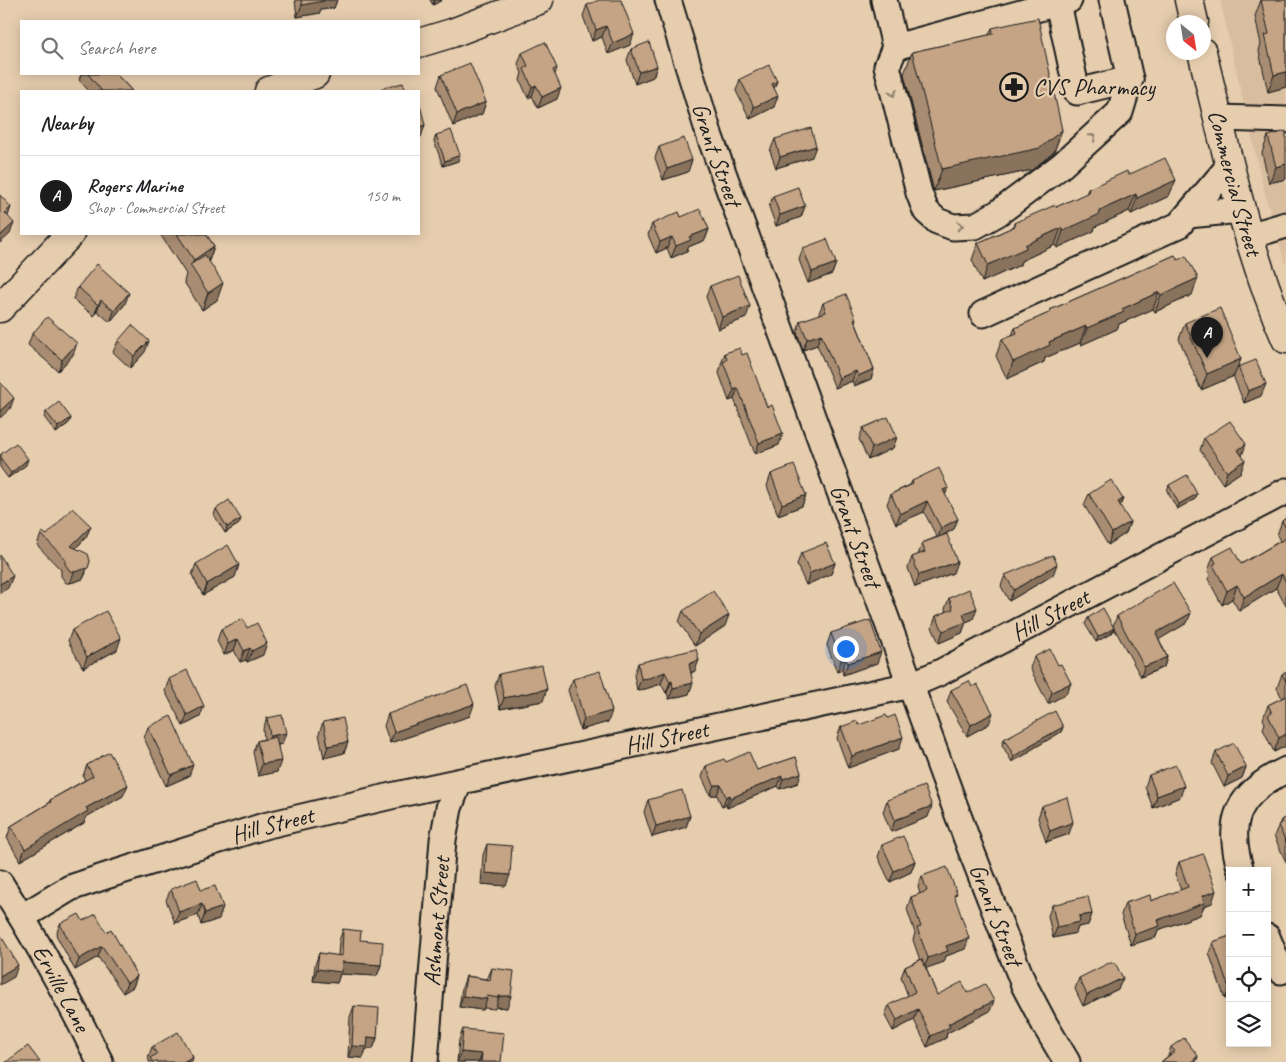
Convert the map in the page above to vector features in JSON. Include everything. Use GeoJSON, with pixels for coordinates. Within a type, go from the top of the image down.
{"type":"FeatureCollection","features":[{"type":"Feature","properties":{"kind":"main road"},"geometry":{"type":"LineString","coordinates":[[420,43],[452,33],[499,7],[539,0]]}},
{"type":"Feature","properties":{"kind":"main road"},"geometry":{"type":"LineString","coordinates":[[1189,0],[1192,15]]}},
{"type":"Feature","properties":{"kind":"main road","name":"Commercial Street"},"geometry":{"type":"LineString","coordinates":[[1204,60],[1241,210],[1249,236],[1282,319]]}},
{"type":"Feature","properties":{"kind":"main road"},"geometry":{"type":"LineString","coordinates":[[272,90],[312,75]]}},
{"type":"Feature","properties":{"kind":"main road"},"geometry":{"type":"LineString","coordinates":[[0,308],[69,235]]}},
{"type":"Feature","properties":{"kind":"street","name":"Grant Street"},"geometry":{"type":"LineString","coordinates":[[668,0],[710,137],[969,845],[1021,977],[1045,1025],[1067,1062]]}},
{"type":"Feature","properties":{"kind":"street"},"geometry":{"type":"LineString","coordinates":[[884,0],[895,46],[887,66],[919,193],[926,211],[937,221],[953,227],[975,226],[998,213],[1062,165],[1120,112],[1130,79],[1112,0]]}},
{"type":"Feature","properties":{"kind":"street"},"geometry":{"type":"LineString","coordinates":[[895,46],[1063,1],[1077,92],[1130,79]]}},
{"type":"Feature","properties":{"kind":"street"},"geometry":{"type":"LineString","coordinates":[[1218,118],[1286,120]]}},
{"type":"Feature","properties":{"kind":"street"},"geometry":{"type":"LineString","coordinates":[[982,314],[1179,225],[1230,165]]}},
{"type":"Feature","properties":{"kind":"street"},"geometry":{"type":"LineString","coordinates":[[1188,215],[1241,210]]}},
{"type":"Feature","properties":{"kind":"street"},"geometry":{"type":"LineString","coordinates":[[1249,236],[1286,225]]}},
{"type":"Feature","properties":{"kind":"street","name":"Hill Street"},"geometry":{"type":"LineString","coordinates":[[22,917],[70,888],[264,826],[391,796],[912,685],[941,672],[1286,491]]}},
{"type":"Feature","properties":{"kind":"street"},"geometry":{"type":"LineString","coordinates":[[1240,867],[1235,851],[1233,830],[1238,811],[1254,792],[1272,777],[1286,770]]}},
{"type":"Feature","properties":{"kind":"street","name":"Ashmont Street"},"geometry":{"type":"LineString","coordinates":[[425,1062],[444,840],[449,808],[460,782]]}},
{"type":"Feature","properties":{"kind":"street","name":"Erville Lane"},"geometry":{"type":"LineString","coordinates":[[0,883],[22,917],[100,1062]]}},
{"type":"Feature","properties":{"kind":"street"},"geometry":{"type":"LineString","coordinates":[[1271,947],[1281,971]]}},
{"type":"Feature","properties":{"kind":"shaded area"},"geometry":{"type":"Polygon","coordinates":[[[1220,0],[1286,0],[1286,266],[1264,191],[1220,0]]]}},
{"type":"Feature","properties":{"kind":"building"},"geometry":{"type":"Polygon","coordinates":[[[301,0],[323,0],[324,1],[302,5],[301,0]]]}},
{"type":"Feature","properties":{"kind":"building"},"geometry":{"type":"Polygon","coordinates":[[[599,0],[621,0],[634,34],[613,43],[606,26],[596,30],[587,5],[599,0]]]}},
{"type":"Feature","properties":{"kind":"building"},"geometry":{"type":"Polygon","coordinates":[[[1261,0],[1286,0],[1286,72],[1274,75],[1265,35],[1269,34],[1261,0]]]}},
{"type":"Feature","properties":{"kind":"building","name":"CVS Pharmacy"},"geometry":{"type":"Polygon","coordinates":[[[1038,18],[1062,130],[1040,148],[942,169],[912,52],[993,34],[992,28],[1038,18]]]}},
{"type":"Feature","properties":{"kind":"building"},"geometry":{"type":"Polygon","coordinates":[[[545,42],[557,68],[553,70],[561,88],[542,97],[536,85],[532,87],[524,69],[528,66],[522,53],[545,42]]]}},
{"type":"Feature","properties":{"kind":"building"},"geometry":{"type":"Polygon","coordinates":[[[649,42],[657,66],[639,72],[631,49],[649,42]]]}},
{"type":"Feature","properties":{"kind":"building"},"geometry":{"type":"Polygon","coordinates":[[[470,63],[486,102],[457,114],[441,75],[470,63]]]}},
{"type":"Feature","properties":{"kind":"building"},"geometry":{"type":"Polygon","coordinates":[[[769,65],[777,81],[772,84],[778,96],[754,107],[740,79],[769,65]]]}},
{"type":"Feature","properties":{"kind":"building"},"geometry":{"type":"Polygon","coordinates":[[[89,75],[117,75],[131,90],[101,90],[89,75]]]}},
{"type":"Feature","properties":{"kind":"building"},"geometry":{"type":"Polygon","coordinates":[[[403,83],[406,90],[383,90],[382,88],[403,83]]]}},
{"type":"Feature","properties":{"kind":"building"},"geometry":{"type":"Polygon","coordinates":[[[420,105],[425,125],[420,127],[420,105]]]}},
{"type":"Feature","properties":{"kind":"building"},"geometry":{"type":"Polygon","coordinates":[[[811,128],[816,146],[780,157],[775,139],[811,128]]]}},
{"type":"Feature","properties":{"kind":"building"},"geometry":{"type":"Polygon","coordinates":[[[451,130],[460,155],[445,161],[436,135],[451,130]]]}},
{"type":"Feature","properties":{"kind":"building"},"geometry":{"type":"Polygon","coordinates":[[[1286,131],[1286,164],[1276,167],[1268,136],[1286,131]]]}},
{"type":"Feature","properties":{"kind":"building"},"geometry":{"type":"Polygon","coordinates":[[[684,138],[692,160],[667,169],[659,147],[684,138]]]}},
{"type":"Feature","properties":{"kind":"building"},"geometry":{"type":"Polygon","coordinates":[[[1165,158],[1176,180],[1137,198],[1136,194],[1099,211],[1100,214],[1063,231],[1061,228],[1025,245],[1026,248],[988,265],[978,243],[1015,226],[1014,223],[1089,192],[1088,189],[1127,171],[1128,175],[1165,158]]]}},
{"type":"Feature","properties":{"kind":"building"},"geometry":{"type":"Polygon","coordinates":[[[798,187],[805,206],[780,215],[773,196],[798,187]]]}},
{"type":"Feature","properties":{"kind":"building"},"geometry":{"type":"Polygon","coordinates":[[[0,195],[11,207],[5,213],[14,223],[0,236],[0,195]]]}},
{"type":"Feature","properties":{"kind":"building"},"geometry":{"type":"Polygon","coordinates":[[[700,209],[709,229],[689,237],[691,240],[676,246],[672,237],[660,242],[652,224],[679,212],[681,217],[700,209]]]}},
{"type":"Feature","properties":{"kind":"building"},"geometry":{"type":"Polygon","coordinates":[[[178,235],[207,235],[214,246],[194,260],[178,235]]]}},
{"type":"Feature","properties":{"kind":"building"},"geometry":{"type":"Polygon","coordinates":[[[827,239],[836,263],[812,272],[803,248],[827,239]]]}},
{"type":"Feature","properties":{"kind":"building"},"geometry":{"type":"Polygon","coordinates":[[[205,255],[223,283],[208,293],[190,265],[205,255]]]}},
{"type":"Feature","properties":{"kind":"building"},"geometry":{"type":"Polygon","coordinates":[[[1175,255],[1178,260],[1186,256],[1198,278],[1161,295],[1159,292],[1122,309],[1124,312],[1049,342],[1050,345],[1013,362],[1002,339],[1017,333],[1015,328],[1051,312],[1050,310],[1175,255]]]}},
{"type":"Feature","properties":{"kind":"building"},"geometry":{"type":"Polygon","coordinates":[[[97,264],[129,293],[114,311],[101,300],[98,305],[78,287],[97,264]]]}},
{"type":"Feature","properties":{"kind":"building"},"geometry":{"type":"Polygon","coordinates":[[[738,275],[750,306],[722,317],[710,286],[738,275]]]}},
{"type":"Feature","properties":{"kind":"building"},"geometry":{"type":"Polygon","coordinates":[[[846,294],[874,369],[858,376],[856,371],[839,378],[821,334],[807,339],[800,321],[826,312],[823,303],[846,294]]]}},
{"type":"Feature","properties":{"kind":"building"},"geometry":{"type":"Polygon","coordinates":[[[1220,308],[1241,359],[1207,374],[1185,323],[1220,308]]]}},
{"type":"Feature","properties":{"kind":"building"},"geometry":{"type":"Polygon","coordinates":[[[47,317],[77,343],[62,360],[32,334],[47,317]]]}},
{"type":"Feature","properties":{"kind":"building"},"geometry":{"type":"Polygon","coordinates":[[[132,325],[149,341],[134,356],[118,341],[132,325]]]}},
{"type":"Feature","properties":{"kind":"building"},"geometry":{"type":"Polygon","coordinates":[[[740,348],[742,355],[747,353],[767,407],[772,405],[783,434],[759,443],[738,388],[734,390],[723,362],[727,360],[725,353],[740,348]]]}},
{"type":"Feature","properties":{"kind":"building"},"geometry":{"type":"Polygon","coordinates":[[[1256,360],[1266,384],[1248,391],[1238,367],[1256,360]]]}},
{"type":"Feature","properties":{"kind":"building"},"geometry":{"type":"Polygon","coordinates":[[[0,382],[14,398],[0,411],[0,382]]]}},
{"type":"Feature","properties":{"kind":"building"},"geometry":{"type":"Polygon","coordinates":[[[59,402],[71,418],[58,427],[46,412],[59,402]]]}},
{"type":"Feature","properties":{"kind":"building"},"geometry":{"type":"Polygon","coordinates":[[[888,417],[897,437],[872,448],[863,428],[888,417]]]}},
{"type":"Feature","properties":{"kind":"building"},"geometry":{"type":"Polygon","coordinates":[[[1230,421],[1246,444],[1238,450],[1245,460],[1227,472],[1204,438],[1230,421]]]}},
{"type":"Feature","properties":{"kind":"building"},"geometry":{"type":"Polygon","coordinates":[[[16,443],[28,459],[11,473],[1,460],[1,454],[16,443]]]}},
{"type":"Feature","properties":{"kind":"building"},"geometry":{"type":"Polygon","coordinates":[[[794,465],[806,495],[782,504],[771,474],[794,465]]]}},
{"type":"Feature","properties":{"kind":"building"},"geometry":{"type":"Polygon","coordinates":[[[939,468],[948,488],[943,490],[958,519],[941,528],[927,501],[900,514],[891,494],[913,484],[912,481],[939,468]]]}},
{"type":"Feature","properties":{"kind":"building"},"geometry":{"type":"Polygon","coordinates":[[[1187,475],[1197,494],[1179,504],[1169,485],[1187,475]]]}},
{"type":"Feature","properties":{"kind":"building"},"geometry":{"type":"Polygon","coordinates":[[[1111,480],[1123,499],[1118,502],[1130,522],[1112,533],[1089,494],[1111,480]]]}},
{"type":"Feature","properties":{"kind":"building"},"geometry":{"type":"Polygon","coordinates":[[[229,500],[241,519],[227,527],[216,509],[229,500]]]}},
{"type":"Feature","properties":{"kind":"building"},"geometry":{"type":"Polygon","coordinates":[[[72,508],[91,526],[71,546],[88,554],[90,561],[88,568],[74,572],[70,571],[65,564],[65,559],[41,534],[42,532],[47,535],[72,508]]]}},
{"type":"Feature","properties":{"kind":"building"},"geometry":{"type":"Polygon","coordinates":[[[1286,518],[1286,528],[1282,521],[1286,518]]]}},
{"type":"Feature","properties":{"kind":"building"},"geometry":{"type":"Polygon","coordinates":[[[947,534],[957,562],[919,575],[912,557],[925,552],[922,543],[947,534]]]}},
{"type":"Feature","properties":{"kind":"building"},"geometry":{"type":"Polygon","coordinates":[[[1286,538],[1286,583],[1282,574],[1244,597],[1237,585],[1227,591],[1213,565],[1216,563],[1213,557],[1232,547],[1241,564],[1286,538]]]}},
{"type":"Feature","properties":{"kind":"building"},"geometry":{"type":"Polygon","coordinates":[[[826,543],[835,563],[810,573],[801,553],[826,543]]]}},
{"type":"Feature","properties":{"kind":"building"},"geometry":{"type":"Polygon","coordinates":[[[228,545],[239,565],[207,584],[196,564],[228,545]]]}},
{"type":"Feature","properties":{"kind":"building"},"geometry":{"type":"Polygon","coordinates":[[[0,555],[13,576],[0,584],[0,555]]]}},
{"type":"Feature","properties":{"kind":"building"},"geometry":{"type":"Polygon","coordinates":[[[1053,555],[1057,564],[1014,590],[1005,575],[1053,555]]]}},
{"type":"Feature","properties":{"kind":"building"},"geometry":{"type":"Polygon","coordinates":[[[1173,583],[1191,613],[1156,633],[1167,657],[1144,667],[1117,616],[1173,583]]]}},
{"type":"Feature","properties":{"kind":"building"},"geometry":{"type":"Polygon","coordinates":[[[969,589],[977,608],[963,614],[966,622],[943,631],[936,616],[953,609],[949,598],[969,589]]]}},
{"type":"Feature","properties":{"kind":"building"},"geometry":{"type":"Polygon","coordinates":[[[713,591],[729,615],[699,634],[683,611],[713,591]]]}},
{"type":"Feature","properties":{"kind":"building"},"geometry":{"type":"Polygon","coordinates":[[[1103,608],[1114,628],[1098,637],[1088,618],[1103,608]]]}},
{"type":"Feature","properties":{"kind":"building"},"geometry":{"type":"Polygon","coordinates":[[[106,611],[121,638],[87,657],[72,630],[106,611]]]}},
{"type":"Feature","properties":{"kind":"building"},"geometry":{"type":"Polygon","coordinates":[[[243,619],[247,628],[257,623],[267,643],[252,651],[250,648],[244,651],[238,639],[228,644],[221,629],[243,619]]]}},
{"type":"Feature","properties":{"kind":"building"},"geometry":{"type":"Polygon","coordinates":[[[870,620],[881,652],[848,663],[846,659],[841,661],[831,633],[870,620]]]}},
{"type":"Feature","properties":{"kind":"building"},"geometry":{"type":"Polygon","coordinates":[[[696,649],[699,660],[689,664],[693,683],[673,688],[672,681],[670,682],[665,672],[641,679],[638,663],[696,649]]]}},
{"type":"Feature","properties":{"kind":"building"},"geometry":{"type":"Polygon","coordinates":[[[1050,649],[1058,665],[1061,664],[1071,683],[1052,692],[1034,657],[1050,649]]]}},
{"type":"Feature","properties":{"kind":"building"},"geometry":{"type":"Polygon","coordinates":[[[542,665],[547,689],[504,698],[499,674],[542,665]]]}},
{"type":"Feature","properties":{"kind":"building"},"geometry":{"type":"Polygon","coordinates":[[[187,670],[204,706],[187,715],[169,679],[187,670]]]}},
{"type":"Feature","properties":{"kind":"building"},"geometry":{"type":"Polygon","coordinates":[[[600,671],[612,711],[584,719],[573,679],[600,671]]]}},
{"type":"Feature","properties":{"kind":"building"},"geometry":{"type":"Polygon","coordinates":[[[1286,672],[1286,682],[1282,674],[1286,672]]]}},
{"type":"Feature","properties":{"kind":"building"},"geometry":{"type":"Polygon","coordinates":[[[969,681],[972,687],[977,684],[993,713],[971,725],[951,690],[969,681]]]}},
{"type":"Feature","properties":{"kind":"building"},"geometry":{"type":"Polygon","coordinates":[[[467,685],[474,704],[394,732],[388,714],[467,685]]]}},
{"type":"Feature","properties":{"kind":"building"},"geometry":{"type":"Polygon","coordinates":[[[1286,696],[1286,734],[1279,738],[1268,715],[1272,713],[1268,705],[1286,696]]]}},
{"type":"Feature","properties":{"kind":"building"},"geometry":{"type":"Polygon","coordinates":[[[1055,711],[1063,727],[1014,756],[1004,739],[1055,711]]]}},
{"type":"Feature","properties":{"kind":"building"},"geometry":{"type":"Polygon","coordinates":[[[282,715],[286,733],[270,736],[267,718],[282,715]]]}},
{"type":"Feature","properties":{"kind":"building"},"geometry":{"type":"Polygon","coordinates":[[[886,715],[888,718],[895,715],[903,737],[852,756],[841,727],[857,721],[859,725],[886,715]]]}},
{"type":"Feature","properties":{"kind":"building"},"geometry":{"type":"Polygon","coordinates":[[[171,716],[193,765],[171,775],[148,727],[171,716]]]}},
{"type":"Feature","properties":{"kind":"building"},"geometry":{"type":"Polygon","coordinates":[[[343,718],[348,742],[328,746],[323,722],[343,718]]]}},
{"type":"Feature","properties":{"kind":"building"},"geometry":{"type":"Polygon","coordinates":[[[276,737],[281,761],[262,764],[257,741],[276,737]]]}},
{"type":"Feature","properties":{"kind":"building"},"geometry":{"type":"Polygon","coordinates":[[[1234,743],[1246,767],[1228,776],[1216,752],[1234,743]]]}},
{"type":"Feature","properties":{"kind":"building"},"geometry":{"type":"Polygon","coordinates":[[[109,752],[128,785],[86,808],[88,811],[25,849],[11,826],[51,802],[50,800],[93,776],[87,765],[109,752]]]}},
{"type":"Feature","properties":{"kind":"building"},"geometry":{"type":"Polygon","coordinates":[[[749,752],[757,770],[796,757],[801,773],[783,779],[782,776],[731,798],[730,795],[726,797],[721,785],[714,785],[706,766],[724,759],[726,762],[749,752]]]}},
{"type":"Feature","properties":{"kind":"building"},"geometry":{"type":"Polygon","coordinates":[[[1176,765],[1184,786],[1157,796],[1149,775],[1176,765]]]}},
{"type":"Feature","properties":{"kind":"building"},"geometry":{"type":"Polygon","coordinates":[[[924,786],[932,806],[895,820],[887,800],[924,786]]]}},
{"type":"Feature","properties":{"kind":"building"},"geometry":{"type":"Polygon","coordinates":[[[682,790],[690,816],[656,826],[648,800],[682,790]]]}},
{"type":"Feature","properties":{"kind":"building"},"geometry":{"type":"Polygon","coordinates":[[[1067,797],[1073,822],[1050,831],[1042,806],[1067,797]]]}},
{"type":"Feature","properties":{"kind":"building"},"geometry":{"type":"Polygon","coordinates":[[[1286,817],[1286,842],[1278,825],[1286,817]]]}},
{"type":"Feature","properties":{"kind":"building"},"geometry":{"type":"Polygon","coordinates":[[[903,836],[915,861],[894,871],[882,845],[903,836]]]}},
{"type":"Feature","properties":{"kind":"building"},"geometry":{"type":"Polygon","coordinates":[[[487,844],[512,846],[510,875],[485,873],[487,844]]]}},
{"type":"Feature","properties":{"kind":"building"},"geometry":{"type":"Polygon","coordinates":[[[1203,854],[1216,891],[1202,896],[1204,903],[1158,920],[1160,926],[1135,934],[1125,903],[1150,895],[1151,901],[1188,887],[1179,862],[1203,854]]]}},
{"type":"Feature","properties":{"kind":"building"},"geometry":{"type":"Polygon","coordinates":[[[947,867],[957,894],[954,895],[969,938],[946,946],[948,951],[928,958],[917,928],[921,927],[911,897],[927,891],[922,876],[947,867]]]}},
{"type":"Feature","properties":{"kind":"building"},"geometry":{"type":"Polygon","coordinates":[[[197,879],[201,890],[215,886],[223,907],[205,913],[202,904],[179,912],[171,889],[197,879]]]}},
{"type":"Feature","properties":{"kind":"building"},"geometry":{"type":"Polygon","coordinates":[[[1088,896],[1092,914],[1079,916],[1080,922],[1057,927],[1052,905],[1088,896]]]}},
{"type":"Feature","properties":{"kind":"building"},"geometry":{"type":"Polygon","coordinates":[[[79,914],[83,921],[96,914],[106,932],[111,929],[137,976],[127,983],[102,946],[79,959],[60,924],[79,914]]]}},
{"type":"Feature","properties":{"kind":"building"},"geometry":{"type":"Polygon","coordinates":[[[343,929],[361,931],[360,940],[383,942],[381,965],[342,962],[341,972],[317,969],[319,953],[342,956],[343,929]]]}},
{"type":"Feature","properties":{"kind":"building"},"geometry":{"type":"Polygon","coordinates":[[[0,934],[18,965],[0,976],[0,934]]]}},
{"type":"Feature","properties":{"kind":"building"},"geometry":{"type":"Polygon","coordinates":[[[1226,937],[1226,979],[1213,942],[1226,937]]]}},
{"type":"Feature","properties":{"kind":"building"},"geometry":{"type":"Polygon","coordinates":[[[922,959],[937,995],[962,982],[967,993],[985,984],[994,1001],[948,1024],[950,1027],[931,1036],[918,1009],[897,1020],[889,1005],[915,992],[905,967],[922,959]]]}},
{"type":"Feature","properties":{"kind":"building"},"geometry":{"type":"Polygon","coordinates":[[[1109,963],[1115,963],[1123,978],[1087,995],[1079,978],[1109,963]]]}},
{"type":"Feature","properties":{"kind":"building"},"geometry":{"type":"Polygon","coordinates":[[[492,968],[514,971],[511,996],[499,996],[499,998],[487,996],[487,999],[463,996],[466,976],[490,980],[492,968]]]}},
{"type":"Feature","properties":{"kind":"building"},"geometry":{"type":"Polygon","coordinates":[[[354,1006],[379,1008],[377,1038],[368,1037],[367,1047],[352,1046],[354,1006]]]}},
{"type":"Feature","properties":{"kind":"building"},"geometry":{"type":"Polygon","coordinates":[[[463,1029],[504,1033],[501,1062],[481,1062],[482,1054],[461,1052],[463,1029]]]}},
{"type":"Feature","properties":{"kind":"building"},"geometry":{"type":"Polygon","coordinates":[[[178,1032],[193,1057],[185,1062],[153,1062],[150,1058],[157,1054],[152,1047],[178,1032]]]}},
{"type":"Feature","properties":{"kind":"building"},"geometry":{"type":"Polygon","coordinates":[[[1184,1038],[1198,1056],[1191,1062],[1161,1062],[1175,1051],[1171,1047],[1184,1038]]]}},
{"type":"Feature","properties":{"kind":"building"},"geometry":{"type":"Polygon","coordinates":[[[28,1046],[40,1062],[6,1062],[28,1046]]]}},
{"type":"Feature","properties":{"kind":"place","name":"CVS Pharmacy"},"geometry":{"type":"Point","coordinates":[1014,87]}},
{"type":"Feature","properties":{"kind":"place","name":"Rogers Marine"},"geometry":{"type":"Point","coordinates":[1207,358]}}]}
